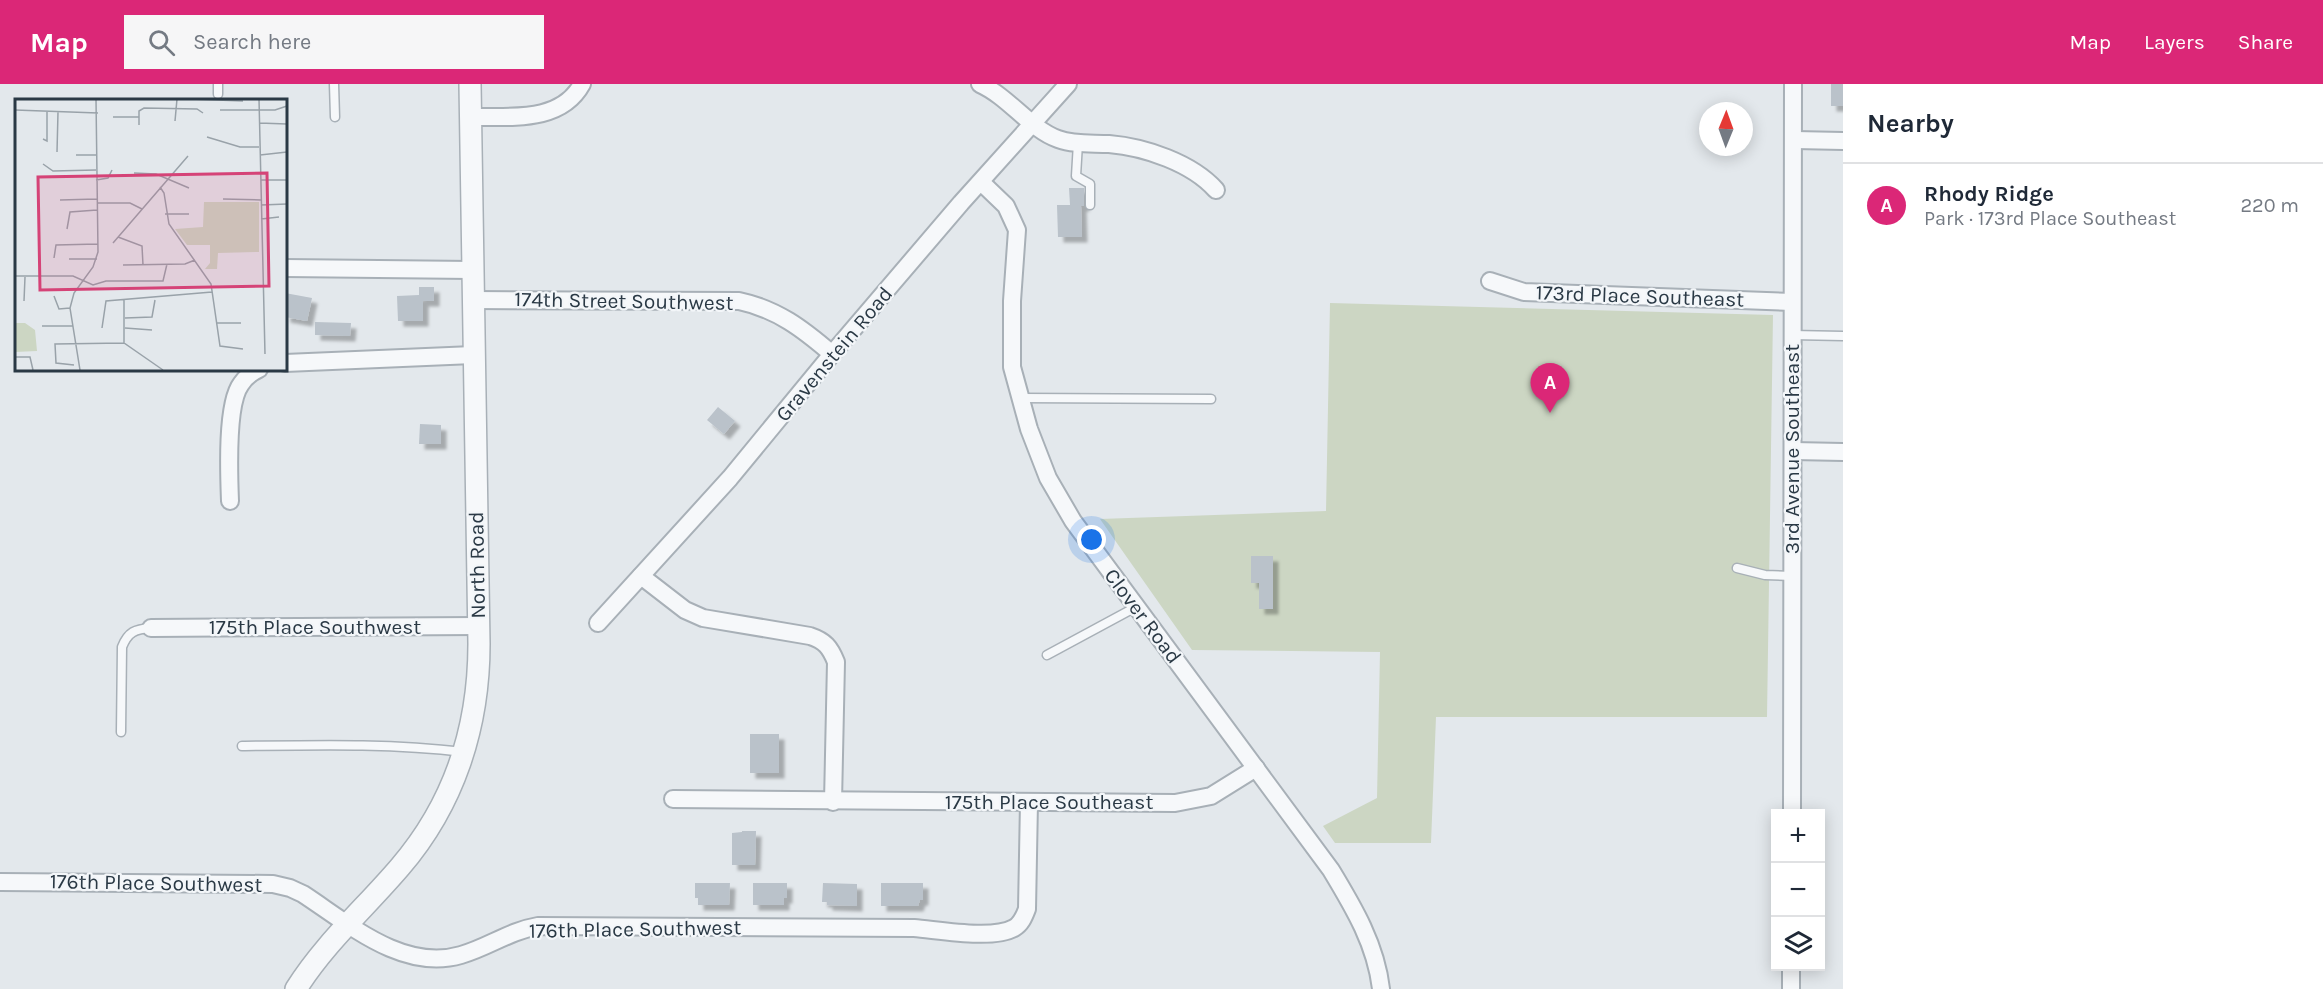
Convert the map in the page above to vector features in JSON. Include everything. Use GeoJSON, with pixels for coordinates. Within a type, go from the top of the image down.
{"type":"FeatureCollection","features":[{"type":"Feature","properties":{"kind":"street","name":"North Road"},"geometry":{"type":"LineString","coordinates":[[296,989],[348,923],[416,847],[449,793],[464,752],[477,692],[479,626],[470,84]]}},
{"type":"Feature","properties":{"kind":"street"},"geometry":{"type":"LineString","coordinates":[[470,117],[537,115],[565,104],[582,84]]}},
{"type":"Feature","properties":{"kind":"street"},"geometry":{"type":"LineString","coordinates":[[980,84],[991,89],[1046,133],[1060,140],[1122,145],[1140,150],[1190,168],[1205,177],[1216,190]]}},
{"type":"Feature","properties":{"kind":"street","name":"Gravenstein Road"},"geometry":{"type":"LineString","coordinates":[[598,623],[730,478],[832,354],[1068,84]]}},
{"type":"Feature","properties":{"kind":"street","name":"3rd Avenue Southeast"},"geometry":{"type":"LineString","coordinates":[[1792,809],[1792,302],[1795,140],[1793,84]]}},
{"type":"Feature","properties":{"kind":"street"},"geometry":{"type":"LineString","coordinates":[[1795,140],[1843,141]]}},
{"type":"Feature","properties":{"kind":"street","name":"Clover Road"},"geometry":{"type":"LineString","coordinates":[[981,182],[1006,206],[1017,230],[1011,300],[1012,367],[1029,429],[1048,478],[1072,522],[1331,870],[1359,916],[1379,969],[1382,989]]}},
{"type":"Feature","properties":{"kind":"street"},"geometry":{"type":"LineString","coordinates":[[286,268],[472,270]]}},
{"type":"Feature","properties":{"kind":"street","name":"173rd Place Southeast"},"geometry":{"type":"LineString","coordinates":[[1490,281],[1524,292],[1792,302]]}},
{"type":"Feature","properties":{"kind":"street","name":"174th Street Southwest"},"geometry":{"type":"LineString","coordinates":[[473,300],[739,301],[757,305],[790,320],[832,354]]}},
{"type":"Feature","properties":{"kind":"street"},"geometry":{"type":"LineString","coordinates":[[286,363],[473,355]]}},
{"type":"Feature","properties":{"kind":"street"},"geometry":{"type":"LineString","coordinates":[[230,501],[228,463],[234,405],[240,385],[258,370]]}},
{"type":"Feature","properties":{"kind":"street"},"geometry":{"type":"LineString","coordinates":[[1793,451],[1843,452]]}},
{"type":"Feature","properties":{"kind":"street"},"geometry":{"type":"LineString","coordinates":[[641,576],[685,610],[703,618],[823,640],[831,649],[836,662],[833,802],[673,799]]}},
{"type":"Feature","properties":{"kind":"street","name":"175th Place Southwest"},"geometry":{"type":"LineString","coordinates":[[151,628],[479,626]]}},
{"type":"Feature","properties":{"kind":"street","name":"175th Place Southeast"},"geometry":{"type":"LineString","coordinates":[[833,802],[1175,803],[1211,796],[1256,768]]}},
{"type":"Feature","properties":{"kind":"street","name":"176th Place Southwest"},"geometry":{"type":"LineString","coordinates":[[0,882],[273,884],[303,894],[398,952],[428,958],[459,956],[520,929],[538,926],[914,928],[996,933],[1014,928],[1020,923],[1027,909],[1029,802]]}},
{"type":"Feature","properties":{"kind":"street"},"geometry":{"type":"LineString","coordinates":[[1791,971],[1791,989]]}},
{"type":"Feature","properties":{"kind":"lane"},"geometry":{"type":"LineString","coordinates":[[218,84],[218,94]]}},
{"type":"Feature","properties":{"kind":"lane"},"geometry":{"type":"LineString","coordinates":[[334,84],[335,117]]}},
{"type":"Feature","properties":{"kind":"lane"},"geometry":{"type":"LineString","coordinates":[[1078,143],[1076,176],[1089,184],[1090,205]]}},
{"type":"Feature","properties":{"kind":"lane"},"geometry":{"type":"LineString","coordinates":[[1792,335],[1843,336]]}},
{"type":"Feature","properties":{"kind":"lane"},"geometry":{"type":"LineString","coordinates":[[1021,398],[1211,399]]}},
{"type":"Feature","properties":{"kind":"lane"},"geometry":{"type":"LineString","coordinates":[[1737,568],[1765,575],[1792,576]]}},
{"type":"Feature","properties":{"kind":"lane"},"geometry":{"type":"LineString","coordinates":[[1047,655],[1136,607]]}},
{"type":"Feature","properties":{"kind":"lane"},"geometry":{"type":"LineString","coordinates":[[121,732],[122,647],[126,638],[133,631],[151,628]]}},
{"type":"Feature","properties":{"kind":"lane"},"geometry":{"type":"LineString","coordinates":[[242,746],[433,748],[464,752]]}},
{"type":"Feature","properties":{"kind":"green space"},"geometry":{"type":"Polygon","coordinates":[[[1330,303],[1773,315],[1767,717],[1436,717],[1431,843],[1335,843],[1323,826],[1377,798],[1380,652],[1192,650],[1100,519],[1326,511],[1330,303]]]}},
{"type":"Feature","properties":{"kind":"building"},"geometry":{"type":"Polygon","coordinates":[[[1831,84],[1843,84],[1843,106],[1831,106],[1831,84]]]}},
{"type":"Feature","properties":{"kind":"building"},"geometry":{"type":"Polygon","coordinates":[[[1069,188],[1084,188],[1084,206],[1081,206],[1082,237],[1058,237],[1057,205],[1070,205],[1069,188]]]}},
{"type":"Feature","properties":{"kind":"building"},"geometry":{"type":"Polygon","coordinates":[[[419,287],[434,287],[434,301],[423,301],[423,321],[398,321],[397,296],[419,295],[419,287]]]}},
{"type":"Feature","properties":{"kind":"building"},"geometry":{"type":"Polygon","coordinates":[[[286,293],[312,298],[307,321],[286,317],[286,293]]]}},
{"type":"Feature","properties":{"kind":"building"},"geometry":{"type":"Polygon","coordinates":[[[315,322],[351,323],[350,336],[315,335],[315,322]]]}},
{"type":"Feature","properties":{"kind":"building"},"geometry":{"type":"Polygon","coordinates":[[[718,407],[735,421],[724,434],[707,420],[718,407]]]}},
{"type":"Feature","properties":{"kind":"building"},"geometry":{"type":"Polygon","coordinates":[[[420,424],[441,425],[441,444],[419,444],[420,424]]]}},
{"type":"Feature","properties":{"kind":"building"},"geometry":{"type":"Polygon","coordinates":[[[1251,556],[1273,556],[1273,609],[1259,609],[1259,583],[1251,583],[1251,556]]]}},
{"type":"Feature","properties":{"kind":"building"},"geometry":{"type":"Polygon","coordinates":[[[750,734],[779,734],[779,773],[750,773],[750,734]]]}},
{"type":"Feature","properties":{"kind":"building"},"geometry":{"type":"Polygon","coordinates":[[[756,831],[755,865],[732,865],[732,833],[756,831]]]}},
{"type":"Feature","properties":{"kind":"building"},"geometry":{"type":"Polygon","coordinates":[[[695,883],[730,883],[729,905],[698,905],[698,898],[695,898],[695,883]]]}},
{"type":"Feature","properties":{"kind":"building"},"geometry":{"type":"Polygon","coordinates":[[[753,883],[787,883],[787,898],[784,898],[784,905],[753,905],[753,883]]]}},
{"type":"Feature","properties":{"kind":"building"},"geometry":{"type":"Polygon","coordinates":[[[823,883],[857,884],[857,906],[827,905],[827,902],[822,902],[823,883]]]}},
{"type":"Feature","properties":{"kind":"building"},"geometry":{"type":"Polygon","coordinates":[[[881,883],[923,883],[923,900],[920,900],[918,906],[881,906],[881,883]]]}},
{"type":"Feature","properties":{"kind":"place","name":"Rhody Ridge"},"geometry":{"type":"Point","coordinates":[1550,413]}}]}
